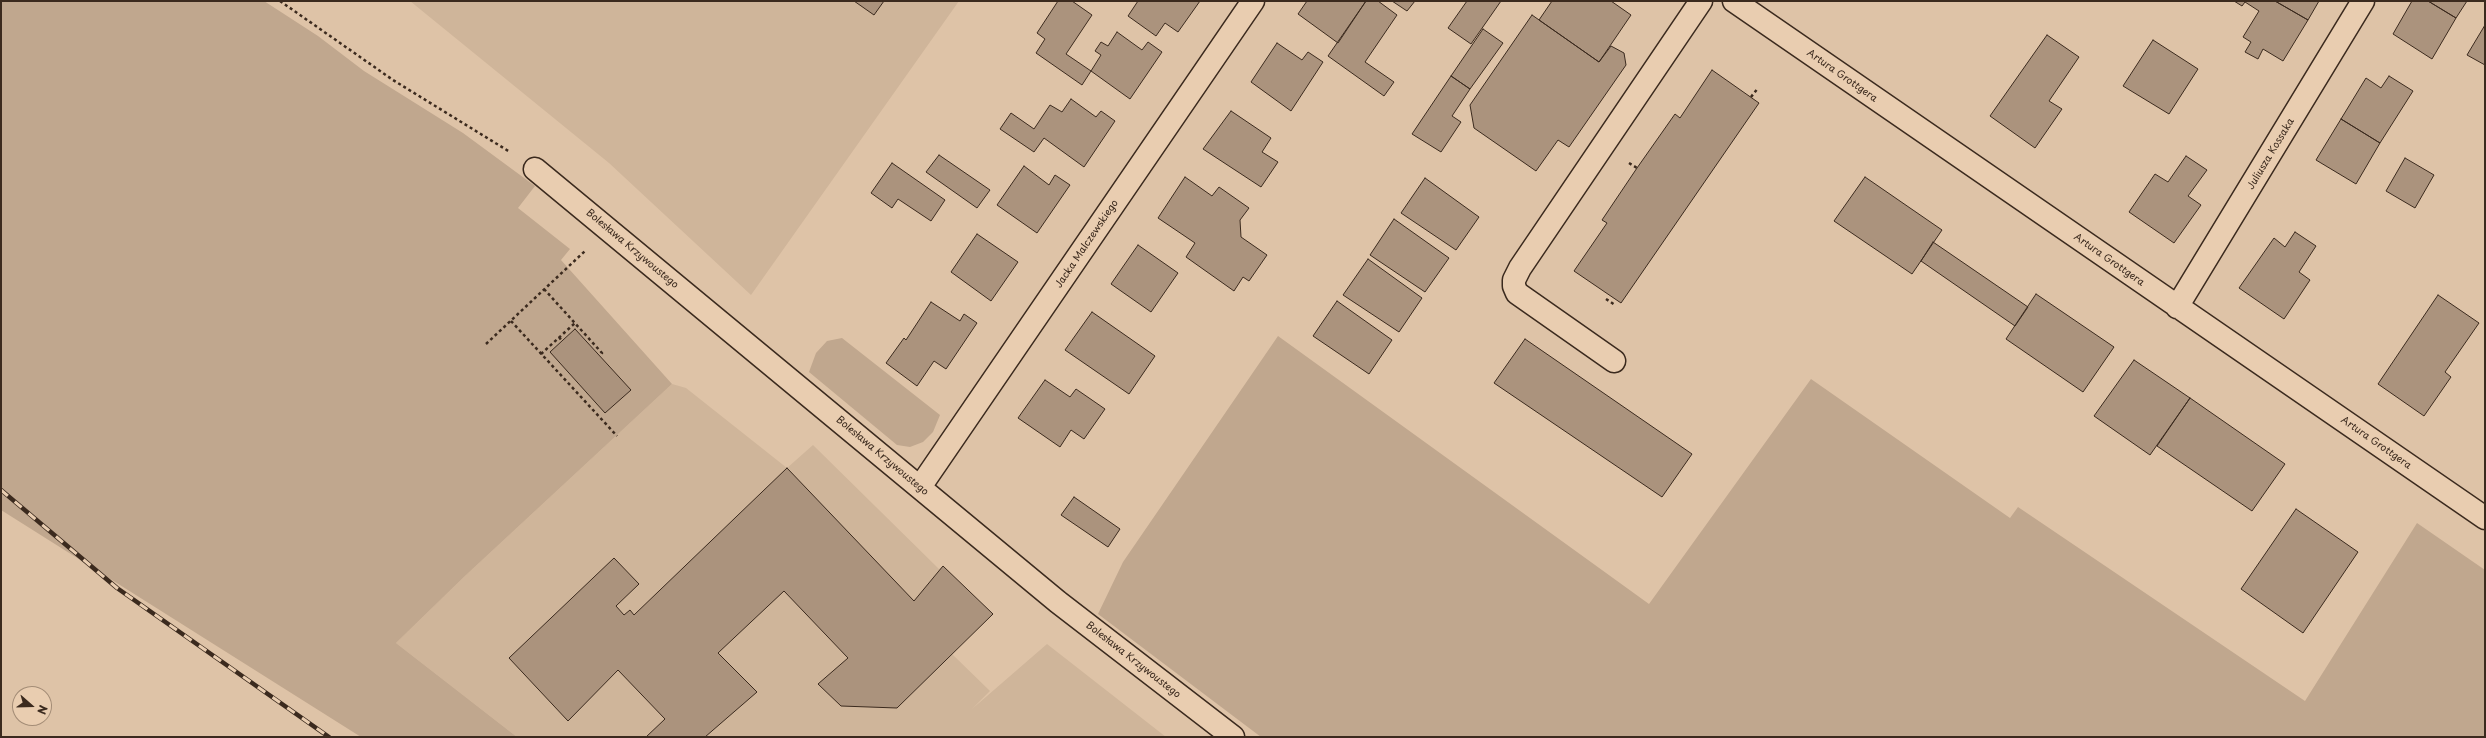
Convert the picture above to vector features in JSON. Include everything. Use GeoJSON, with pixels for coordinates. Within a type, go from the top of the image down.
{"type":"FeatureCollection","features":[{"type":"Feature","properties":{"kind":"street","name":"Jacka Malczewskiego"},"geometry":{"type":"LineString","coordinates":[[920,487],[1253,1]]}},
{"type":"Feature","properties":{"kind":"street"},"geometry":{"type":"LineString","coordinates":[[1614,361],[1517,292],[1514,286],[1514,280],[1524,262],[1701,1]]}},
{"type":"Feature","properties":{"kind":"street","name":"Artura Grottgera"},"geometry":{"type":"LineString","coordinates":[[1734,1],[2485,518]]}},
{"type":"Feature","properties":{"kind":"street","name":"Juliusza Kossaka"},"geometry":{"type":"LineString","coordinates":[[2178,307],[2363,1]]}},
{"type":"Feature","properties":{"kind":"street","name":"Bolesława Krzywoustego"},"geometry":{"type":"LineString","coordinates":[[535,169],[1058,602],[1233,737]]}},
{"type":"Feature","properties":{"kind":"path"},"geometry":{"type":"LineString","coordinates":[[280,1],[393,80],[468,125],[535,169]]}},
{"type":"Feature","properties":{"kind":"path"},"geometry":{"type":"LineString","coordinates":[[1751,97],[1758,88]]}},
{"type":"Feature","properties":{"kind":"path"},"geometry":{"type":"LineString","coordinates":[[486,344],[511,322],[607,228]]}},
{"type":"Feature","properties":{"kind":"path"},"geometry":{"type":"LineString","coordinates":[[544,290],[602,353],[599,355]]}},
{"type":"Feature","properties":{"kind":"path"},"geometry":{"type":"LineString","coordinates":[[1606,299],[1615,305]]}},
{"type":"Feature","properties":{"kind":"path"},"geometry":{"type":"LineString","coordinates":[[511,322],[617,436]]}},
{"type":"Feature","properties":{"kind":"path"},"geometry":{"type":"LineString","coordinates":[[541,354],[575,323]]}},
{"type":"Feature","properties":{"kind":"path"},"geometry":{"type":"LineString","coordinates":[[559,337],[562,341]]}},
{"type":"Feature","properties":{"kind":"shaded area"},"geometry":{"type":"Polygon","coordinates":[[[1,1],[264,1],[318,36],[364,71],[463,133],[535,186],[518,208],[570,249],[561,260],[672,384],[465,576],[396,643],[517,737],[361,737],[1,510],[1,1]]]}},
{"type":"Feature","properties":{"kind":"shaded area"},"geometry":{"type":"Polygon","coordinates":[[[410,1],[959,1],[751,295],[609,163],[410,1]]]}},
{"type":"Feature","properties":{"kind":"shaded area"},"geometry":{"type":"Polygon","coordinates":[[[1278,336],[1649,604],[1811,379],[2010,518],[2018,507],[2305,701],[2417,523],[2485,570],[2485,737],[1261,737],[1098,614],[1123,562],[1278,336]]]}},
{"type":"Feature","properties":{"kind":"shaded area"},"geometry":{"type":"Polygon","coordinates":[[[842,338],[940,415],[933,432],[923,442],[910,447],[897,445],[809,372],[816,353],[827,341],[842,338]]]}},
{"type":"Feature","properties":{"kind":"shaded area"},"geometry":{"type":"Polygon","coordinates":[[[672,384],[686,388],[787,468],[813,445],[939,569],[943,566],[993,614],[952,654],[990,691],[972,709],[1047,644],[1166,737],[517,737],[396,643],[465,576],[672,384]]]}},
{"type":"Feature","properties":{"kind":"building"},"geometry":{"type":"Polygon","coordinates":[[[854,1],[884,1],[874,15],[854,1]]]}},
{"type":"Feature","properties":{"kind":"building"},"geometry":{"type":"Polygon","coordinates":[[[1058,1],[1072,1],[1092,15],[1066,54],[1091,71],[1082,85],[1036,53],[1045,39],[1037,33],[1058,1]]]}},
{"type":"Feature","properties":{"kind":"building"},"geometry":{"type":"Polygon","coordinates":[[[1138,1],[1200,1],[1178,32],[1165,23],[1156,36],[1128,16],[1138,1]]]}},
{"type":"Feature","properties":{"kind":"building"},"geometry":{"type":"Polygon","coordinates":[[[1307,1],[1366,1],[1338,43],[1298,14],[1307,1]]]}},
{"type":"Feature","properties":{"kind":"building"},"geometry":{"type":"Polygon","coordinates":[[[1366,1],[1378,1],[1397,15],[1365,62],[1394,82],[1384,96],[1328,56],[1366,1]]]}},
{"type":"Feature","properties":{"kind":"building"},"geometry":{"type":"Polygon","coordinates":[[[1392,1],[1415,1],[1407,11],[1392,1]]]}},
{"type":"Feature","properties":{"kind":"building"},"geometry":{"type":"Polygon","coordinates":[[[1467,1],[1501,1],[1471,44],[1448,28],[1467,1]]]}},
{"type":"Feature","properties":{"kind":"building"},"geometry":{"type":"Polygon","coordinates":[[[1552,1],[1611,1],[1631,15],[1599,62],[1539,20],[1552,1]]]}},
{"type":"Feature","properties":{"kind":"building"},"geometry":{"type":"Polygon","coordinates":[[[2234,1],[2275,1],[2308,20],[2283,61],[2263,49],[2258,59],[2245,52],[2251,42],[2243,37],[2259,11],[2245,2],[2242,6],[2234,1]]]}},
{"type":"Feature","properties":{"kind":"building"},"geometry":{"type":"Polygon","coordinates":[[[2275,1],[2319,1],[2308,20],[2275,1]]]}},
{"type":"Feature","properties":{"kind":"building"},"geometry":{"type":"Polygon","coordinates":[[[2412,1],[2428,1],[2456,18],[2432,59],[2393,34],[2412,1]]]}},
{"type":"Feature","properties":{"kind":"building"},"geometry":{"type":"Polygon","coordinates":[[[2428,1],[2467,1],[2456,18],[2428,1]]]}},
{"type":"Feature","properties":{"kind":"building"},"geometry":{"type":"Polygon","coordinates":[[[1532,15],[1599,62],[1611,46],[1624,53],[1626,65],[1569,147],[1558,140],[1536,171],[1474,128],[1470,105],[1532,15]]]}},
{"type":"Feature","properties":{"kind":"building"},"geometry":{"type":"Polygon","coordinates":[[[2485,25],[2485,65],[2467,55],[2485,25]]]}},
{"type":"Feature","properties":{"kind":"building"},"geometry":{"type":"Polygon","coordinates":[[[1483,29],[1503,43],[1470,89],[1451,76],[1483,29]]]}},
{"type":"Feature","properties":{"kind":"building"},"geometry":{"type":"Polygon","coordinates":[[[1117,32],[1142,50],[1148,42],[1162,52],[1130,99],[1091,71],[1101,55],[1095,51],[1101,42],[1108,46],[1117,32]]]}},
{"type":"Feature","properties":{"kind":"building"},"geometry":{"type":"Polygon","coordinates":[[[2047,35],[2079,57],[2049,101],[2062,109],[2035,148],[1990,116],[2047,35]]]}},
{"type":"Feature","properties":{"kind":"building"},"geometry":{"type":"Polygon","coordinates":[[[2153,40],[2198,69],[2169,114],[2123,86],[2153,40]]]}},
{"type":"Feature","properties":{"kind":"building"},"geometry":{"type":"Polygon","coordinates":[[[1277,43],[1302,60],[1308,52],[1323,62],[1291,111],[1251,82],[1277,43]]]}},
{"type":"Feature","properties":{"kind":"building"},"geometry":{"type":"Polygon","coordinates":[[[1712,70],[1759,103],[1621,303],[1574,271],[1607,223],[1602,220],[1637,168],[1675,114],[1680,118],[1712,70]]]}},
{"type":"Feature","properties":{"kind":"building"},"geometry":{"type":"Polygon","coordinates":[[[1451,76],[1470,89],[1452,116],[1461,122],[1441,152],[1412,134],[1451,76]]]}},
{"type":"Feature","properties":{"kind":"building"},"geometry":{"type":"Polygon","coordinates":[[[2389,76],[2413,91],[2380,143],[2341,119],[2366,78],[2381,88],[2389,76]]]}},
{"type":"Feature","properties":{"kind":"building"},"geometry":{"type":"Polygon","coordinates":[[[1071,99],[1096,117],[1101,111],[1115,121],[1084,167],[1044,138],[1034,152],[1000,129],[1011,113],[1034,129],[1050,105],[1062,112],[1071,99]]]}},
{"type":"Feature","properties":{"kind":"building"},"geometry":{"type":"Polygon","coordinates":[[[1231,111],[1271,138],[1262,152],[1278,162],[1261,187],[1203,149],[1231,111]]]}},
{"type":"Feature","properties":{"kind":"building"},"geometry":{"type":"Polygon","coordinates":[[[2341,119],[2380,143],[2356,184],[2316,160],[2341,119]]]}},
{"type":"Feature","properties":{"kind":"building"},"geometry":{"type":"Polygon","coordinates":[[[939,155],[990,190],[977,208],[926,172],[939,155]]]}},
{"type":"Feature","properties":{"kind":"building"},"geometry":{"type":"Polygon","coordinates":[[[2186,156],[2207,170],[2188,196],[2201,205],[2174,243],[2129,212],[2155,174],[2168,182],[2186,156]]]}},
{"type":"Feature","properties":{"kind":"building"},"geometry":{"type":"Polygon","coordinates":[[[2405,158],[2434,175],[2415,208],[2386,191],[2405,158]]]}},
{"type":"Feature","properties":{"kind":"building"},"geometry":{"type":"Polygon","coordinates":[[[892,163],[945,200],[931,221],[898,199],[892,208],[871,193],[892,163]]]}},
{"type":"Feature","properties":{"kind":"building"},"geometry":{"type":"Polygon","coordinates":[[[1024,166],[1049,185],[1055,175],[1070,185],[1037,233],[997,205],[1024,166]]]}},
{"type":"Feature","properties":{"kind":"building"},"geometry":{"type":"Polygon","coordinates":[[[1185,177],[1212,196],[1219,187],[1249,208],[1240,220],[1241,237],[1267,255],[1249,281],[1243,277],[1234,291],[1186,257],[1195,243],[1158,218],[1185,177]]]}},
{"type":"Feature","properties":{"kind":"building"},"geometry":{"type":"Polygon","coordinates":[[[1865,177],[1942,230],[1912,274],[1834,221],[1865,177]]]}},
{"type":"Feature","properties":{"kind":"building"},"geometry":{"type":"Polygon","coordinates":[[[1425,178],[1479,217],[1456,250],[1401,213],[1425,178]]]}},
{"type":"Feature","properties":{"kind":"building"},"geometry":{"type":"Polygon","coordinates":[[[1394,219],[1449,258],[1425,292],[1370,255],[1394,219]]]}},
{"type":"Feature","properties":{"kind":"building"},"geometry":{"type":"Polygon","coordinates":[[[2295,232],[2316,246],[2299,272],[2310,280],[2284,319],[2239,288],[2274,238],[2285,247],[2295,232]]]}},
{"type":"Feature","properties":{"kind":"building"},"geometry":{"type":"Polygon","coordinates":[[[977,234],[1018,262],[991,301],[951,272],[977,234]]]}},
{"type":"Feature","properties":{"kind":"building"},"geometry":{"type":"Polygon","coordinates":[[[1933,242],[2028,307],[2015,326],[1921,261],[1933,242]]]}},
{"type":"Feature","properties":{"kind":"building"},"geometry":{"type":"Polygon","coordinates":[[[1138,245],[1178,273],[1151,312],[1111,284],[1138,245]]]}},
{"type":"Feature","properties":{"kind":"building"},"geometry":{"type":"Polygon","coordinates":[[[1368,259],[1422,298],[1399,332],[1343,295],[1368,259]]]}},
{"type":"Feature","properties":{"kind":"building"},"geometry":{"type":"Polygon","coordinates":[[[2036,294],[2114,347],[2083,392],[2006,339],[2036,294]]]}},
{"type":"Feature","properties":{"kind":"building"},"geometry":{"type":"Polygon","coordinates":[[[2438,295],[2479,323],[2445,372],[2451,377],[2424,416],[2378,384],[2438,295]]]}},
{"type":"Feature","properties":{"kind":"building"},"geometry":{"type":"Polygon","coordinates":[[[1337,301],[1392,340],[1369,374],[1313,336],[1337,301]]]}},
{"type":"Feature","properties":{"kind":"building"},"geometry":{"type":"Polygon","coordinates":[[[931,302],[960,321],[964,314],[977,323],[946,369],[934,361],[917,386],[886,363],[904,338],[906,340],[931,302]]]}},
{"type":"Feature","properties":{"kind":"building"},"geometry":{"type":"Polygon","coordinates":[[[1092,312],[1155,356],[1129,394],[1065,350],[1092,312]]]}},
{"type":"Feature","properties":{"kind":"building"},"geometry":{"type":"Polygon","coordinates":[[[575,329],[631,390],[605,413],[550,352],[575,329]]]}},
{"type":"Feature","properties":{"kind":"building"},"geometry":{"type":"Polygon","coordinates":[[[1525,339],[1692,454],[1662,497],[1494,383],[1525,339]]]}},
{"type":"Feature","properties":{"kind":"building"},"geometry":{"type":"Polygon","coordinates":[[[2134,360],[2190,398],[2150,455],[2094,416],[2134,360]]]}},
{"type":"Feature","properties":{"kind":"building"},"geometry":{"type":"Polygon","coordinates":[[[1045,380],[1070,397],[1076,389],[1105,409],[1084,439],[1071,430],[1060,447],[1018,418],[1045,380]]]}},
{"type":"Feature","properties":{"kind":"building"},"geometry":{"type":"Polygon","coordinates":[[[2190,398],[2285,464],[2252,511],[2157,446],[2190,398]]]}},
{"type":"Feature","properties":{"kind":"building"},"geometry":{"type":"Polygon","coordinates":[[[787,468],[914,601],[943,566],[993,614],[897,708],[841,706],[818,684],[848,658],[784,591],[718,653],[757,692],[705,737],[646,737],[665,719],[618,670],[568,721],[509,658],[614,558],[639,584],[616,606],[624,615],[630,610],[634,615],[787,468]]]}},
{"type":"Feature","properties":{"kind":"building"},"geometry":{"type":"Polygon","coordinates":[[[1074,497],[1120,529],[1108,547],[1061,515],[1074,497]]]}},
{"type":"Feature","properties":{"kind":"building"},"geometry":{"type":"Polygon","coordinates":[[[2296,509],[2358,552],[2303,633],[2241,589],[2296,509]]]}},
{"type":"Feature","properties":{"kind":"railway"},"geometry":{"type":"LineString","coordinates":[[1,490],[117,588],[329,737]]}}]}
